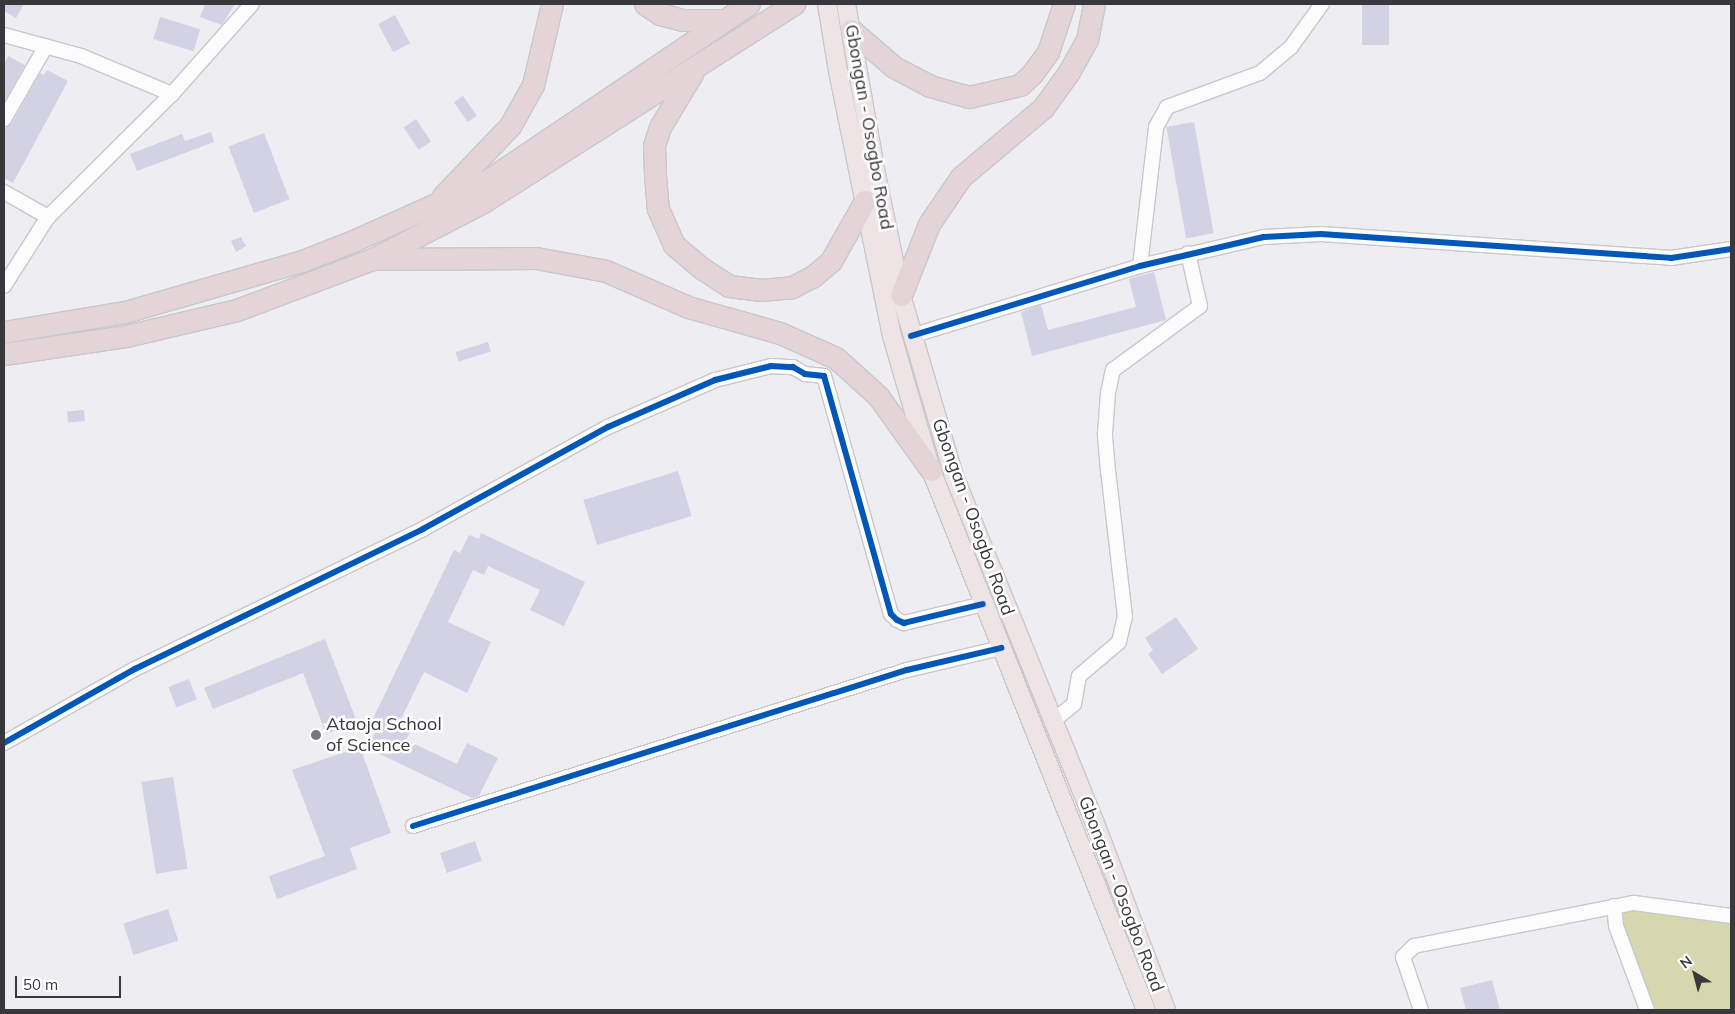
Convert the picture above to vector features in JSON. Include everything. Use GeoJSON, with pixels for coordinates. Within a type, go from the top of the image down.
{"type":"FeatureCollection","features":[{"type":"Feature","properties":{"kind":"highway"},"geometry":{"type":"LineString","coordinates":[[433,205],[510,126],[533,85],[552,4]]}},
{"type":"Feature","properties":{"kind":"highway"},"geometry":{"type":"LineString","coordinates":[[644,4],[660,14],[682,20],[725,20]]}},
{"type":"Feature","properties":{"kind":"highway"},"geometry":{"type":"LineString","coordinates":[[4,332],[126,312],[292,264],[354,241],[485,182],[749,4]]}},
{"type":"Feature","properties":{"kind":"highway"},"geometry":{"type":"LineString","coordinates":[[4,354],[126,336],[237,310],[373,259],[483,202],[794,4]]}},
{"type":"Feature","properties":{"kind":"highway"},"geometry":{"type":"LineString","coordinates":[[851,30],[894,67],[930,86],[969,97],[1020,85],[1032,74],[1048,52],[1064,4]]}},
{"type":"Feature","properties":{"kind":"highway"},"geometry":{"type":"LineString","coordinates":[[901,295],[929,224],[961,177],[1043,108],[1069,72],[1087,40],[1094,4]]}},
{"type":"Feature","properties":{"kind":"highway"},"geometry":{"type":"LineString","coordinates":[[697,66],[668,112],[654,146],[658,209],[674,246],[695,263],[729,286],[760,290],[792,287],[812,277],[831,261],[865,201]]}},
{"type":"Feature","properties":{"kind":"highway"},"geometry":{"type":"LineString","coordinates":[[373,259],[476,256],[545,260],[606,271],[688,307],[780,334],[836,358],[871,390],[931,470]]}},
{"type":"Feature","properties":{"kind":"main road","name":"Gbongan - Osogbo Road"},"geometry":{"type":"LineString","coordinates":[[827,4],[892,336],[931,470],[983,604],[1078,834],[1146,1010]]}},
{"type":"Feature","properties":{"kind":"main road","name":"Gbongan - Osogbo Road"},"geometry":{"type":"LineString","coordinates":[[846,4],[876,174],[901,295],[911,336],[954,476],[1053,721],[1166,1010]]}},
{"type":"Feature","properties":{"kind":"street"},"geometry":{"type":"LineString","coordinates":[[4,286],[48,217],[172,94],[252,4]]}},
{"type":"Feature","properties":{"kind":"street"},"geometry":{"type":"LineString","coordinates":[[1140,266],[1156,127],[1167,107],[1260,73],[1291,47],[1322,4]]}},
{"type":"Feature","properties":{"kind":"street"},"geometry":{"type":"LineString","coordinates":[[4,35],[81,56],[172,94]]}},
{"type":"Feature","properties":{"kind":"street"},"geometry":{"type":"LineString","coordinates":[[4,119],[46,46]]}},
{"type":"Feature","properties":{"kind":"street"},"geometry":{"type":"LineString","coordinates":[[4,192],[48,217]]}},
{"type":"Feature","properties":{"kind":"street"},"geometry":{"type":"LineString","coordinates":[[911,336],[1140,266],[1188,253],[1264,237],[1321,234],[1671,258],[1731,249]]}},
{"type":"Feature","properties":{"kind":"street"},"geometry":{"type":"LineString","coordinates":[[1053,721],[1074,704],[1079,676],[1118,642],[1125,617],[1105,433],[1108,393],[1113,370],[1200,306],[1188,253]]}},
{"type":"Feature","properties":{"kind":"street"},"geometry":{"type":"LineString","coordinates":[[4,743],[135,669],[423,529],[608,428],[715,380],[771,366],[793,367],[805,374],[824,376],[891,614],[896,620],[904,623],[983,604]]}},
{"type":"Feature","properties":{"kind":"street"},"geometry":{"type":"LineString","coordinates":[[413,826],[906,670],[1001,648]]}},
{"type":"Feature","properties":{"kind":"street"},"geometry":{"type":"LineString","coordinates":[[1421,1010],[1403,956],[1414,946],[1634,903],[1731,916]]}},
{"type":"Feature","properties":{"kind":"street"},"geometry":{"type":"LineString","coordinates":[[1614,906],[1616,926],[1647,1010]]}},
{"type":"Feature","properties":{"kind":"green space"},"geometry":{"type":"Polygon","coordinates":[[[1644,902],[1731,920],[1731,1010],[1643,1010],[1609,922],[1644,902]]]}},
{"type":"Feature","properties":{"kind":"building"},"geometry":{"type":"Polygon","coordinates":[[[4,4],[24,4],[16,18],[4,11],[4,4]]]}},
{"type":"Feature","properties":{"kind":"building"},"geometry":{"type":"Polygon","coordinates":[[[205,4],[235,4],[222,25],[200,17],[205,4]]]}},
{"type":"Feature","properties":{"kind":"building"},"geometry":{"type":"Polygon","coordinates":[[[1362,4],[1389,4],[1389,45],[1362,45],[1362,4]]]}},
{"type":"Feature","properties":{"kind":"building"},"geometry":{"type":"Polygon","coordinates":[[[395,15],[410,43],[393,52],[378,24],[395,15]]]}},
{"type":"Feature","properties":{"kind":"building"},"geometry":{"type":"Polygon","coordinates":[[[160,17],[200,29],[193,51],[153,39],[160,17]]]}},
{"type":"Feature","properties":{"kind":"building"},"geometry":{"type":"Polygon","coordinates":[[[8,56],[25,65],[4,102],[4,64],[8,56]]]}},
{"type":"Feature","properties":{"kind":"building"},"geometry":{"type":"Polygon","coordinates":[[[47,70],[68,81],[13,183],[4,178],[4,128],[12,123],[40,73],[44,75],[47,70]]]}},
{"type":"Feature","properties":{"kind":"building"},"geometry":{"type":"Polygon","coordinates":[[[463,96],[477,116],[468,122],[454,102],[463,96]]]}},
{"type":"Feature","properties":{"kind":"building"},"geometry":{"type":"Polygon","coordinates":[[[416,119],[431,141],[419,150],[404,127],[416,119]]]}},
{"type":"Feature","properties":{"kind":"building"},"geometry":{"type":"Polygon","coordinates":[[[1194,122],[1214,233],[1186,238],[1166,127],[1194,122]]]}},
{"type":"Feature","properties":{"kind":"building"},"geometry":{"type":"Polygon","coordinates":[[[211,132],[214,142],[137,171],[130,154],[182,134],[185,141],[211,132]]]}},
{"type":"Feature","properties":{"kind":"building"},"geometry":{"type":"Polygon","coordinates":[[[264,133],[289,199],[254,213],[229,147],[264,133]]]}},
{"type":"Feature","properties":{"kind":"building"},"geometry":{"type":"Polygon","coordinates":[[[241,237],[246,246],[236,252],[231,241],[241,237]]]}},
{"type":"Feature","properties":{"kind":"building"},"geometry":{"type":"Polygon","coordinates":[[[1154,272],[1166,320],[1032,356],[1021,312],[1041,305],[1048,330],[1136,307],[1129,279],[1154,272]]]}},
{"type":"Feature","properties":{"kind":"building"},"geometry":{"type":"Polygon","coordinates":[[[488,342],[491,352],[458,362],[455,352],[488,342]]]}},
{"type":"Feature","properties":{"kind":"building"},"geometry":{"type":"Polygon","coordinates":[[[84,410],[85,421],[68,422],[67,411],[84,410]]]}},
{"type":"Feature","properties":{"kind":"building"},"geometry":{"type":"Polygon","coordinates":[[[678,471],[692,516],[597,545],[583,500],[678,471]]]}},
{"type":"Feature","properties":{"kind":"building"},"geometry":{"type":"Polygon","coordinates":[[[481,533],[585,582],[564,626],[530,610],[540,590],[488,566],[484,575],[473,570],[448,622],[491,642],[467,693],[424,672],[398,725],[411,731],[406,740],[457,764],[467,743],[498,758],[479,796],[472,798],[367,748],[377,729],[370,725],[454,550],[460,553],[469,535],[479,539],[481,533]]]}},
{"type":"Feature","properties":{"kind":"building"},"geometry":{"type":"Polygon","coordinates":[[[1176,617],[1198,649],[1162,674],[1148,654],[1153,650],[1145,638],[1176,617]]]}},
{"type":"Feature","properties":{"kind":"building"},"geometry":{"type":"Polygon","coordinates":[[[325,639],[357,722],[326,734],[303,673],[213,709],[204,688],[325,639]]]}},
{"type":"Feature","properties":{"kind":"building"},"geometry":{"type":"Polygon","coordinates":[[[189,679],[197,700],[176,707],[168,687],[189,679]]]}},
{"type":"Feature","properties":{"kind":"building"},"geometry":{"type":"Polygon","coordinates":[[[360,747],[391,833],[350,848],[357,869],[277,899],[269,876],[325,856],[292,770],[360,747]]]}},
{"type":"Feature","properties":{"kind":"building"},"geometry":{"type":"Polygon","coordinates":[[[173,777],[188,869],[156,874],[141,782],[173,777]]]}},
{"type":"Feature","properties":{"kind":"building"},"geometry":{"type":"Polygon","coordinates":[[[475,841],[482,861],[447,873],[440,853],[475,841]]]}},
{"type":"Feature","properties":{"kind":"building"},"geometry":{"type":"Polygon","coordinates":[[[168,909],[178,940],[133,955],[123,924],[168,909]]]}},
{"type":"Feature","properties":{"kind":"building"},"geometry":{"type":"Polygon","coordinates":[[[1492,980],[1500,1010],[1466,1010],[1460,988],[1492,980]]]}},
{"type":"Feature","properties":{"kind":"cycle path"},"geometry":{"type":"LineString","coordinates":[[911,336],[1140,266],[1264,237],[1321,234],[1671,258],[1731,249]]}},
{"type":"Feature","properties":{"kind":"cycle path"},"geometry":{"type":"LineString","coordinates":[[4,743],[135,669],[423,529],[608,427],[715,380],[771,366],[793,367],[805,374],[824,376],[891,614],[897,620],[904,623],[983,604]]}},
{"type":"Feature","properties":{"kind":"cycle path"},"geometry":{"type":"LineString","coordinates":[[413,826],[907,670],[1001,648]]}},
{"type":"Feature","properties":{"kind":"place","name":"Ataoja School of Science"},"geometry":{"type":"Point","coordinates":[316,735]}}]}
